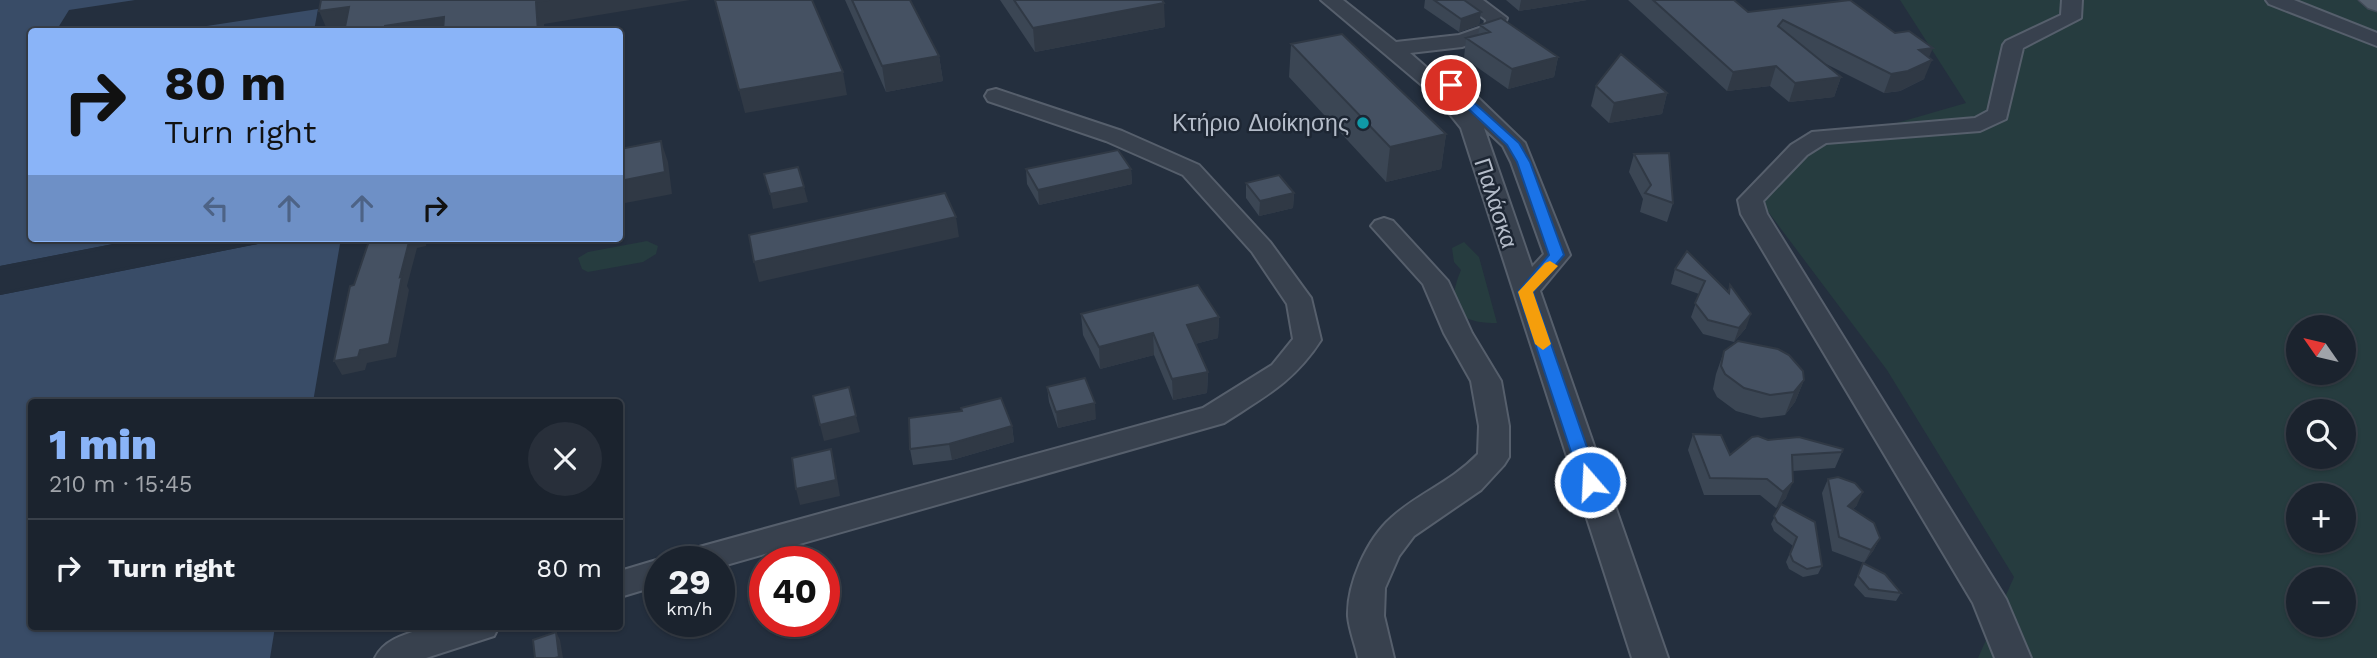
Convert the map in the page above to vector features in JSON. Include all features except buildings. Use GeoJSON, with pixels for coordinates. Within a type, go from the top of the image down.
{"type":"FeatureCollection","features":[{"type":"Feature","properties":{"kind":"main road"},"geometry":{"type":"LineString","coordinates":[[2372,0],[2377,3]]}},
{"type":"Feature","properties":{"kind":"street","name":"Παλάσκα"},"geometry":{"type":"LineString","coordinates":[[1331,0],[1405,48],[1472,127],[1525,292],[1650,658]]}},
{"type":"Feature","properties":{"kind":"street"},"geometry":{"type":"LineString","coordinates":[[1405,48],[1462,41],[1494,30],[1497,18],[1469,0]]}},
{"type":"Feature","properties":{"kind":"street"},"geometry":{"type":"LineString","coordinates":[[2013,658],[1989,599],[1754,214],[1750,200],[1799,150],[1820,137],[1980,124],[1998,114],[2013,46],[2071,18],[2072,0]]}},
{"type":"Feature","properties":{"kind":"street"},"geometry":{"type":"LineString","coordinates":[[2277,0],[2377,40]]}},
{"type":"Feature","properties":{"kind":"street"},"geometry":{"type":"LineString","coordinates":[[1405,48],[1513,143],[1523,162],[1557,255],[1525,292]]}},
{"type":"Feature","properties":{"kind":"street"},"geometry":{"type":"LineString","coordinates":[[735,550],[1213,416],[1282,372],[1307,340],[1301,304],[1261,247],[1226,205],[1191,170],[1114,136],[996,96]]}},
{"type":"Feature","properties":{"kind":"street"},"geometry":{"type":"LineString","coordinates":[[1377,658],[1366,617],[1368,587],[1385,550],[1402,527],[1470,482],[1493,457],[1494,426],[1486,381],[1458,333],[1435,281],[1384,226]]}},
{"type":"Feature","properties":{"kind":"street"},"geometry":{"type":"LineString","coordinates":[[623,583],[644,577]]}},
{"type":"Feature","properties":{"kind":"street"},"geometry":{"type":"LineString","coordinates":[[393,658],[411,648],[468,630]]}},
{"type":"Feature","properties":{"kind":"green space"},"geometry":{"type":"Polygon","coordinates":[[[1900,0],[2377,0],[2377,658],[1978,658],[2014,577],[1887,370],[1757,197],[1824,144],[1966,103],[1900,0]]]}},
{"type":"Feature","properties":{"kind":"green space"},"geometry":{"type":"Polygon","coordinates":[[[647,241],[658,246],[656,254],[643,262],[588,272],[582,269],[578,258],[588,252],[647,241]]]}},
{"type":"Feature","properties":{"kind":"green space"},"geometry":{"type":"Polygon","coordinates":[[[1464,242],[1479,257],[1497,323],[1472,320],[1458,311],[1454,294],[1461,270],[1454,262],[1452,248],[1464,242]]]}},
{"type":"Feature","properties":{"kind":"water"},"geometry":{"type":"Polygon","coordinates":[[[0,0],[135,0],[69,10],[58,28],[28,28],[28,242],[123,242],[0,266],[0,0]]]}},
{"type":"Feature","properties":{"kind":"water"},"geometry":{"type":"Polygon","coordinates":[[[318,9],[315,28],[194,28],[318,9]]]}},
{"type":"Feature","properties":{"kind":"water"},"geometry":{"type":"Polygon","coordinates":[[[268,242],[340,242],[314,399],[28,399],[28,630],[275,630],[270,658],[0,658],[0,295],[268,242]]]}},
{"type":"Feature","properties":{"kind":"pier"},"geometry":{"type":"Polygon","coordinates":[[[123,242],[140,242],[0,270],[0,266],[123,242]]]}},
{"type":"Feature","properties":{"kind":"pier"},"geometry":{"type":"Polygon","coordinates":[[[250,242],[268,242],[0,295],[0,292],[250,242]]]}},
{"type":"Feature","properties":{"kind":"slow traffic"},"geometry":{"type":"LineString","coordinates":[[1543,344],[1525,292],[1550,266]]}},
{"type":"Feature","properties":{"kind":"place","name":"Κτήριο Διοίκησης"},"geometry":{"type":"Point","coordinates":[1363,123]}},
{"type":"Feature","properties":{"kind":"route"},"geometry":{"type":"LineString","coordinates":[[1451,85],[1513,143],[1523,162],[1557,255],[1525,292],[1590,482]]}}]}
